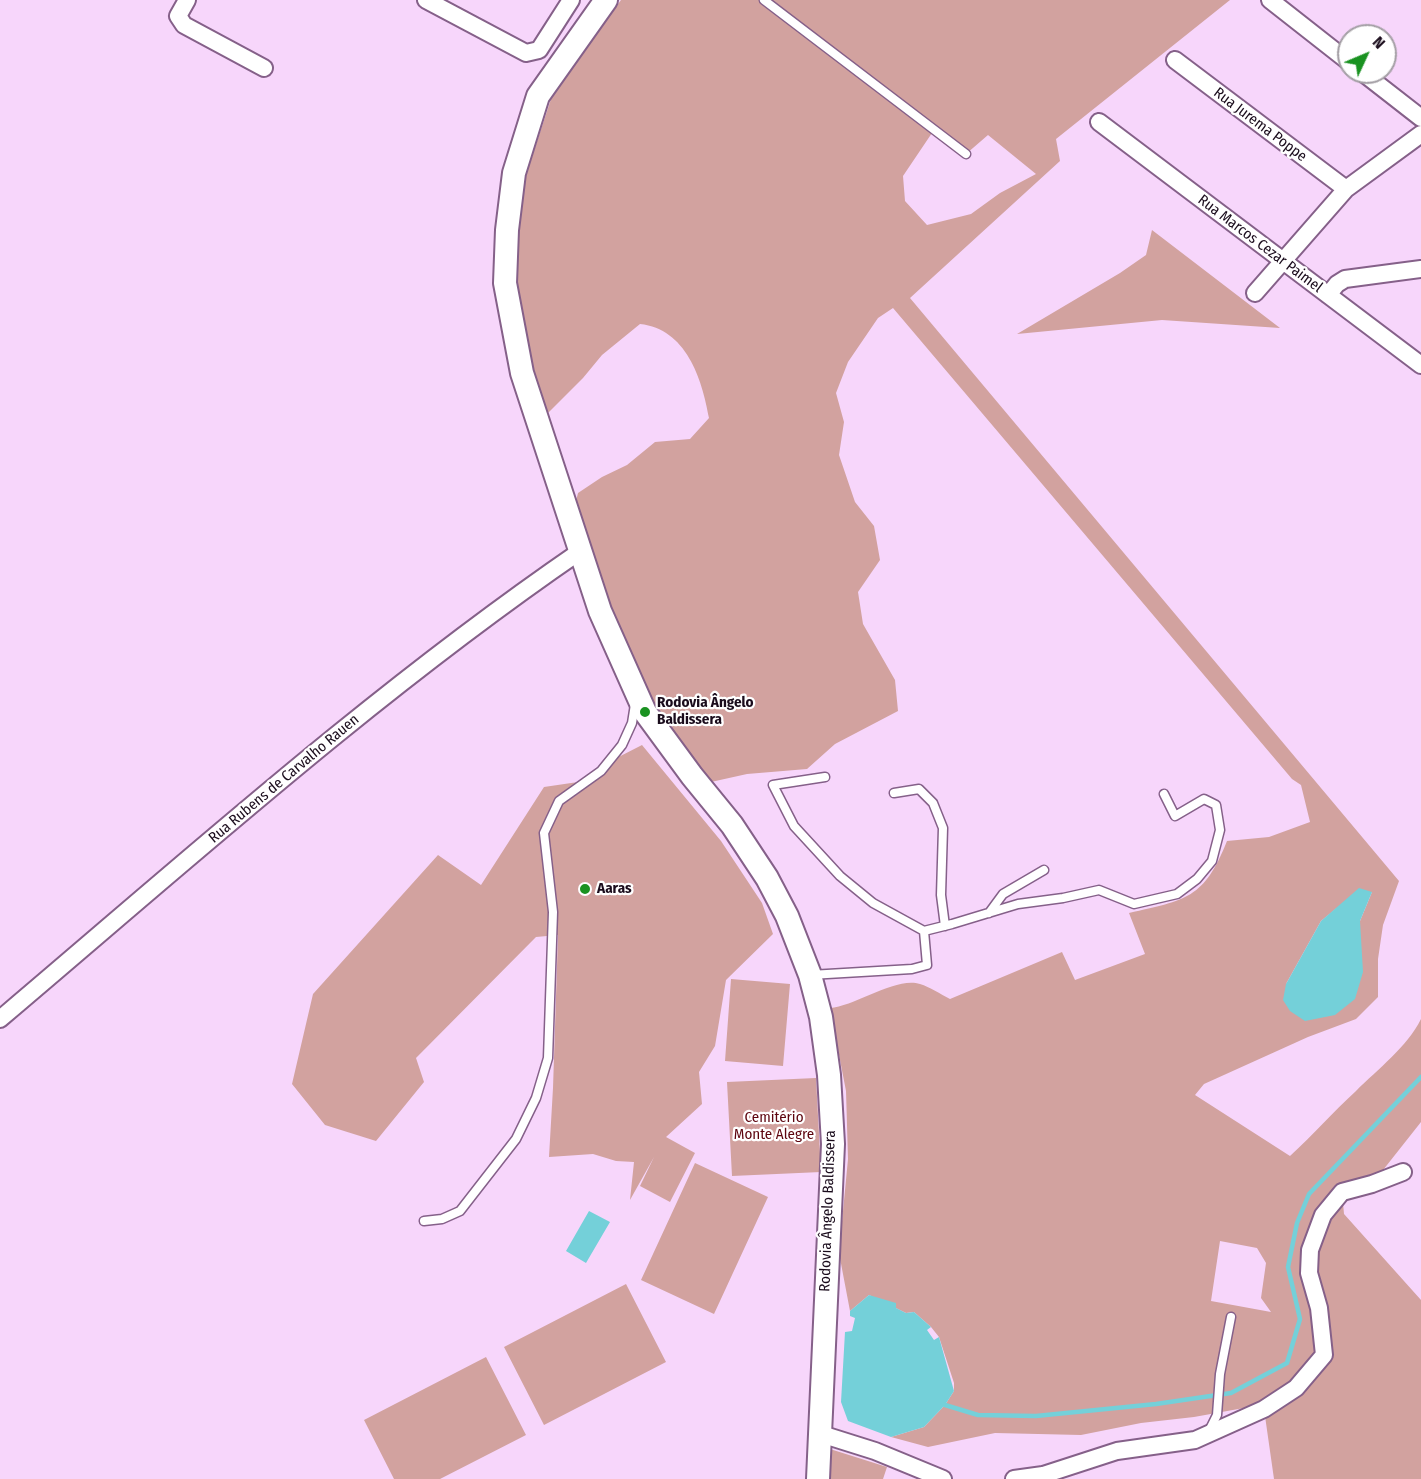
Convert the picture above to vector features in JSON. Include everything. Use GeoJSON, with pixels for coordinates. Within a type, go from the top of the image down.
{"type":"FeatureCollection","features":[{"type":"Feature","properties":{"kind":"street"},"geometry":{"type":"LineString","coordinates":[[187,0],[178,16],[184,25],[264,68]]}},
{"type":"Feature","properties":{"kind":"street"},"geometry":{"type":"LineString","coordinates":[[426,0],[526,53],[539,50],[571,0]]}},
{"type":"Feature","properties":{"kind":"street","name":"Rodovia Ângelo Baldissera"},"geometry":{"type":"LineString","coordinates":[[606,0],[538,96],[514,173],[507,230],[505,283],[522,374],[600,611],[645,712],[692,776],[732,825],[767,878],[787,916],[810,975],[821,1017],[829,1075],[833,1144],[818,1479]]}},
{"type":"Feature","properties":{"kind":"street"},"geometry":{"type":"LineString","coordinates":[[1270,0],[1337,53]]}},
{"type":"Feature","properties":{"kind":"street","name":"Rua Jurema Poppe"},"geometry":{"type":"LineString","coordinates":[[1174,60],[1346,189]]}},
{"type":"Feature","properties":{"kind":"street"},"geometry":{"type":"LineString","coordinates":[[1377,84],[1421,118]]}},
{"type":"Feature","properties":{"kind":"street","name":"Rua Marcos Cezar Paimel"},"geometry":{"type":"LineString","coordinates":[[1099,122],[1421,365]]}},
{"type":"Feature","properties":{"kind":"street"},"geometry":{"type":"LineString","coordinates":[[1255,293],[1346,189],[1421,134]]}},
{"type":"Feature","properties":{"kind":"street"},"geometry":{"type":"LineString","coordinates":[[1328,295],[1337,284],[1345,279],[1421,270]]}},
{"type":"Feature","properties":{"kind":"street","name":"Rua Rubens de Carvalho Rauen"},"geometry":{"type":"LineString","coordinates":[[0,1019],[327,741],[518,594],[579,552]]}},
{"type":"Feature","properties":{"kind":"street"},"geometry":{"type":"LineString","coordinates":[[1014,1479],[1043,1475],[1117,1451],[1195,1440],[1264,1409],[1296,1388],[1324,1355],[1319,1308],[1310,1273],[1310,1250],[1323,1215],[1342,1192],[1372,1184],[1402,1172]]}},
{"type":"Feature","properties":{"kind":"street"},"geometry":{"type":"LineString","coordinates":[[821,1434],[875,1451],[943,1479]]}},
{"type":"Feature","properties":{"kind":"lane"},"geometry":{"type":"LineString","coordinates":[[764,0],[966,154]]}},
{"type":"Feature","properties":{"kind":"lane"},"geometry":{"type":"LineString","coordinates":[[424,1221],[442,1220],[460,1212],[516,1139],[536,1098],[548,1058],[553,912],[544,833],[559,801],[601,771],[622,745],[632,723],[637,695]]}},
{"type":"Feature","properties":{"kind":"lane"},"geometry":{"type":"LineString","coordinates":[[825,777],[772,785],[794,826],[840,876],[873,903],[924,931],[1018,904],[1099,890],[1134,904],[1177,894],[1197,879],[1212,861],[1220,830],[1216,805],[1204,799],[1175,816],[1164,794]]}},
{"type":"Feature","properties":{"kind":"lane"},"geometry":{"type":"LineString","coordinates":[[894,793],[919,789],[933,803],[943,828],[940,895],[945,926]]}},
{"type":"Feature","properties":{"kind":"lane"},"geometry":{"type":"LineString","coordinates":[[989,913],[1004,894],[1044,870]]}},
{"type":"Feature","properties":{"kind":"lane"},"geometry":{"type":"LineString","coordinates":[[810,975],[912,969],[927,965],[924,931]]}},
{"type":"Feature","properties":{"kind":"lane"},"geometry":{"type":"LineString","coordinates":[[1208,1434],[1217,1415],[1220,1374],[1231,1317]]}},
{"type":"Feature","properties":{"kind":"green space"},"geometry":{"type":"Polygon","coordinates":[[[621,0],[1230,0],[1056,139],[1060,161],[910,298],[1399,881],[1383,925],[1378,959],[1378,997],[1356,1019],[1308,1037],[1204,1084],[1195,1095],[1290,1156],[1383,1066],[1408,1039],[1421,1019],[1421,1122],[1372,1184],[1342,1192],[1344,1214],[1421,1300],[1421,1479],[1274,1479],[1264,1409],[1255,1406],[1194,1417],[1141,1423],[1081,1435],[995,1433],[928,1447],[891,1437],[924,1427],[945,1405],[954,1391],[954,1383],[939,1337],[914,1312],[906,1313],[869,1295],[850,1311],[839,1253],[848,1159],[846,1091],[830,1008],[900,984],[911,983],[924,985],[950,999],[1062,952],[1075,980],[1145,954],[1129,913],[1179,900],[1191,894],[1210,875],[1227,841],[1269,837],[1310,822],[1301,785],[1292,779],[893,308],[878,318],[848,362],[836,393],[844,422],[839,455],[855,502],[874,526],[880,560],[858,592],[863,624],[895,680],[898,711],[835,744],[807,769],[747,774],[711,782],[701,772],[653,705],[602,593],[575,505],[578,493],[602,477],[627,465],[655,442],[690,439],[709,418],[706,403],[696,372],[680,345],[669,335],[656,328],[640,324],[602,355],[583,378],[546,415],[540,401],[516,283],[518,231],[526,175],[551,99],[621,0]],[[934,130],[903,176],[905,201],[927,225],[971,214],[1000,193],[1036,174],[988,135],[966,154],[934,130]],[[1372,892],[1338,907],[1321,921],[1286,984],[1360,921],[1372,892]],[[1220,1241],[1211,1301],[1271,1312],[1261,1298],[1266,1263],[1257,1248],[1220,1241]]]}},
{"type":"Feature","properties":{"kind":"green space"},"geometry":{"type":"Polygon","coordinates":[[[1152,230],[1280,328],[1162,320],[1017,334],[1146,255],[1152,230]]]}},
{"type":"Feature","properties":{"kind":"green space"},"geometry":{"type":"Polygon","coordinates":[[[642,745],[721,841],[762,903],[773,934],[726,980],[715,1046],[699,1072],[702,1104],[666,1137],[695,1153],[670,1202],[640,1186],[654,1157],[630,1200],[634,1162],[616,1161],[593,1154],[549,1157],[558,935],[536,937],[416,1058],[424,1082],[376,1141],[325,1125],[292,1084],[313,994],[438,855],[481,885],[544,787],[578,782],[601,766],[642,745]]]}},
{"type":"Feature","properties":{"kind":"green space"},"geometry":{"type":"Polygon","coordinates":[[[731,979],[790,984],[783,1066],[725,1061],[731,979]]]}},
{"type":"Feature","properties":{"kind":"green space","name":"Cemitério Monte Alegre"},"geometry":{"type":"Polygon","coordinates":[[[816,1078],[821,1172],[732,1176],[727,1082],[816,1078]]]}},
{"type":"Feature","properties":{"kind":"green space"},"geometry":{"type":"Polygon","coordinates":[[[695,1163],[768,1197],[714,1314],[641,1280],[695,1163]]]}},
{"type":"Feature","properties":{"kind":"green space"},"geometry":{"type":"Polygon","coordinates":[[[626,1284],[666,1362],[544,1425],[504,1347],[626,1284]]]}},
{"type":"Feature","properties":{"kind":"green space"},"geometry":{"type":"Polygon","coordinates":[[[486,1357],[526,1435],[440,1479],[394,1479],[364,1420],[486,1357]]]}},
{"type":"Feature","properties":{"kind":"green space"},"geometry":{"type":"Polygon","coordinates":[[[830,1449],[887,1467],[883,1479],[828,1479],[830,1449]]]}},
{"type":"Feature","properties":{"kind":"shaded area"},"geometry":{"type":"Polygon","coordinates":[[[1359,888],[1372,892],[1360,921],[1363,972],[1355,999],[1335,1015],[1305,1021],[1290,1011],[1283,1000],[1286,984],[1321,921],[1359,888]]]}},
{"type":"Feature","properties":{"kind":"shaded area"},"geometry":{"type":"Polygon","coordinates":[[[589,1211],[610,1222],[586,1263],[566,1251],[589,1211]]]}},
{"type":"Feature","properties":{"kind":"shaded area"},"geometry":{"type":"Polygon","coordinates":[[[869,1295],[896,1303],[896,1308],[906,1313],[914,1312],[931,1327],[927,1330],[934,1340],[939,1337],[954,1391],[945,1405],[924,1427],[891,1437],[848,1421],[841,1402],[845,1332],[852,1331],[855,1318],[850,1316],[850,1311],[869,1295]]]}},
{"type":"Feature","properties":{"kind":"waterway"},"geometry":{"type":"LineString","coordinates":[[945,1405],[978,1415],[1036,1416],[1156,1404],[1231,1393],[1287,1363],[1300,1319],[1288,1267],[1297,1223],[1309,1194],[1421,1077]]}},
{"type":"Feature","properties":{"kind":"place","name":"Rodovia Ângelo Baldissera"},"geometry":{"type":"Point","coordinates":[645,712]}},
{"type":"Feature","properties":{"kind":"place","name":"Aaras"},"geometry":{"type":"Point","coordinates":[585,889]}}]}
